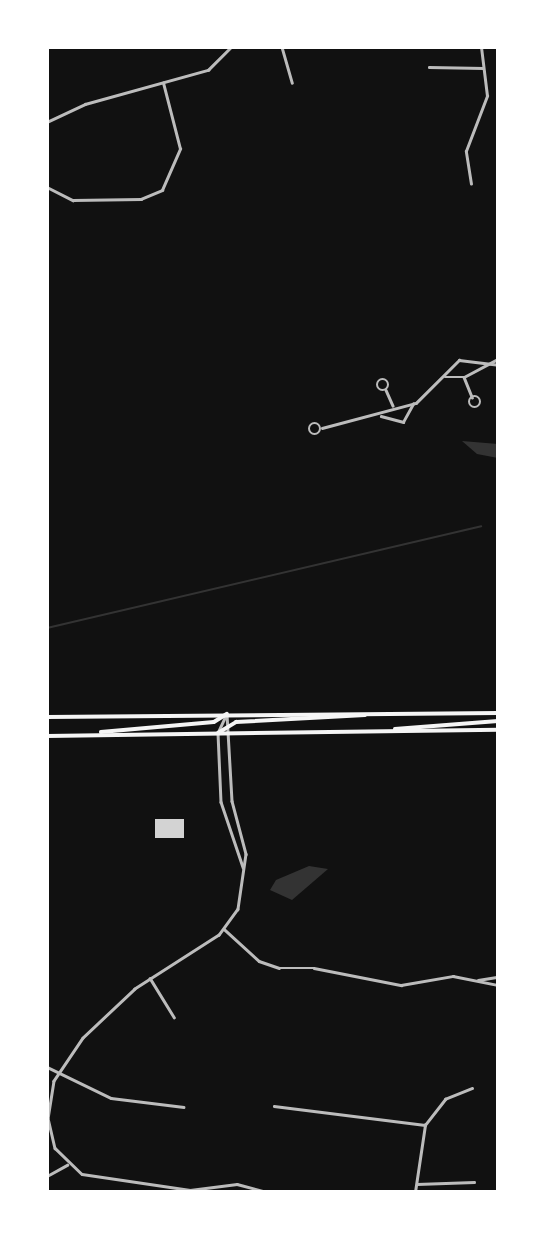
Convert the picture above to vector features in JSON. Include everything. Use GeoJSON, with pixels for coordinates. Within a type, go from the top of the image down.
{"type":"FeatureCollection","features":[{"type":"Feature","properties":{"kind":"main road"},"geometry":{"type":"LineString","coordinates":[[218,733],[229,723],[386,712]]}},
{"type":"Feature","properties":{"kind":"main road"},"geometry":{"type":"LineString","coordinates":[[47,717],[498,713]]}},
{"type":"Feature","properties":{"kind":"main road"},"geometry":{"type":"LineString","coordinates":[[89,735],[214,722],[227,714]]}},
{"type":"Feature","properties":{"kind":"main road"},"geometry":{"type":"LineString","coordinates":[[383,731],[498,721]]}},
{"type":"Feature","properties":{"kind":"main road"},"geometry":{"type":"LineString","coordinates":[[47,736],[498,730]]}},
{"type":"Feature","properties":{"kind":"street"},"geometry":{"type":"LineString","coordinates":[[47,122],[85,104],[208,70],[230,47]]}},
{"type":"Feature","properties":{"kind":"street"},"geometry":{"type":"LineString","coordinates":[[282,47],[292,83]]}},
{"type":"Feature","properties":{"kind":"street"},"geometry":{"type":"LineString","coordinates":[[471,184],[466,152],[486,106],[481,47]]}},
{"type":"Feature","properties":{"kind":"street"},"geometry":{"type":"LineString","coordinates":[[429,67],[483,68]]}},
{"type":"Feature","properties":{"kind":"street"},"geometry":{"type":"LineString","coordinates":[[47,187],[73,200],[141,199],[162,190],[180,149],[163,83]]}},
{"type":"Feature","properties":{"kind":"street"},"geometry":{"type":"LineString","coordinates":[[445,377],[464,377],[480,363],[498,359]]}},
{"type":"Feature","properties":{"kind":"street"},"geometry":{"type":"LineString","coordinates":[[321,428],[381,416],[403,422],[413,404],[445,377],[455,362],[498,365]]}},
{"type":"Feature","properties":{"kind":"street"},"geometry":{"type":"LineString","coordinates":[[464,377],[472,397]]}},
{"type":"Feature","properties":{"kind":"street"},"geometry":{"type":"LineString","coordinates":[[386,390],[393,406]]}},
{"type":"Feature","properties":{"kind":"street"},"geometry":{"type":"LineString","coordinates":[[381,416],[393,406],[413,404]]}},
{"type":"Feature","properties":{"kind":"street"},"geometry":{"type":"LineString","coordinates":[[227,714],[231,733],[232,801],[246,854],[241,900],[224,929],[150,978],[99,1021],[58,1072],[48,1118],[67,1165],[98,1178],[190,1190],[237,1184],[267,1192]]}},
{"type":"Feature","properties":{"kind":"street"},"geometry":{"type":"LineString","coordinates":[[227,714],[218,733],[221,802],[243,867]]}},
{"type":"Feature","properties":{"kind":"street"},"geometry":{"type":"LineString","coordinates":[[221,802],[232,801]]}},
{"type":"Feature","properties":{"kind":"street"},"geometry":{"type":"LineString","coordinates":[[224,929],[259,961],[279,968],[314,968],[401,985],[453,976],[498,985]]}},
{"type":"Feature","properties":{"kind":"street"},"geometry":{"type":"LineString","coordinates":[[478,980],[498,977]]}},
{"type":"Feature","properties":{"kind":"street"},"geometry":{"type":"LineString","coordinates":[[150,978],[174,1017]]}},
{"type":"Feature","properties":{"kind":"street"},"geometry":{"type":"LineString","coordinates":[[47,1068],[111,1098],[183,1107]]}},
{"type":"Feature","properties":{"kind":"street"},"geometry":{"type":"LineString","coordinates":[[415,1192],[425,1125],[445,1099],[472,1088]]}},
{"type":"Feature","properties":{"kind":"street"},"geometry":{"type":"LineString","coordinates":[[274,1106],[425,1125]]}},
{"type":"Feature","properties":{"kind":"street"},"geometry":{"type":"LineString","coordinates":[[47,1176],[67,1165]]}},
{"type":"Feature","properties":{"kind":"street"},"geometry":{"type":"LineString","coordinates":[[417,1184],[474,1182]]}},
{"type":"Feature","properties":{"kind":"shaded area"},"geometry":{"type":"Polygon","coordinates":[[[462,441],[498,444],[498,458],[477,454],[462,441]]]}},
{"type":"Feature","properties":{"kind":"shaded area"},"geometry":{"type":"Polygon","coordinates":[[[309,866],[328,869],[292,900],[270,890],[276,880],[309,866]]]}},
{"type":"Feature","properties":{"kind":"building"},"geometry":{"type":"Polygon","coordinates":[[[155,819],[184,819],[184,838],[155,838],[155,819]]]}},
{"type":"Feature","properties":{"kind":"waterway"},"geometry":{"type":"LineString","coordinates":[[47,628],[481,526]]}}]}
